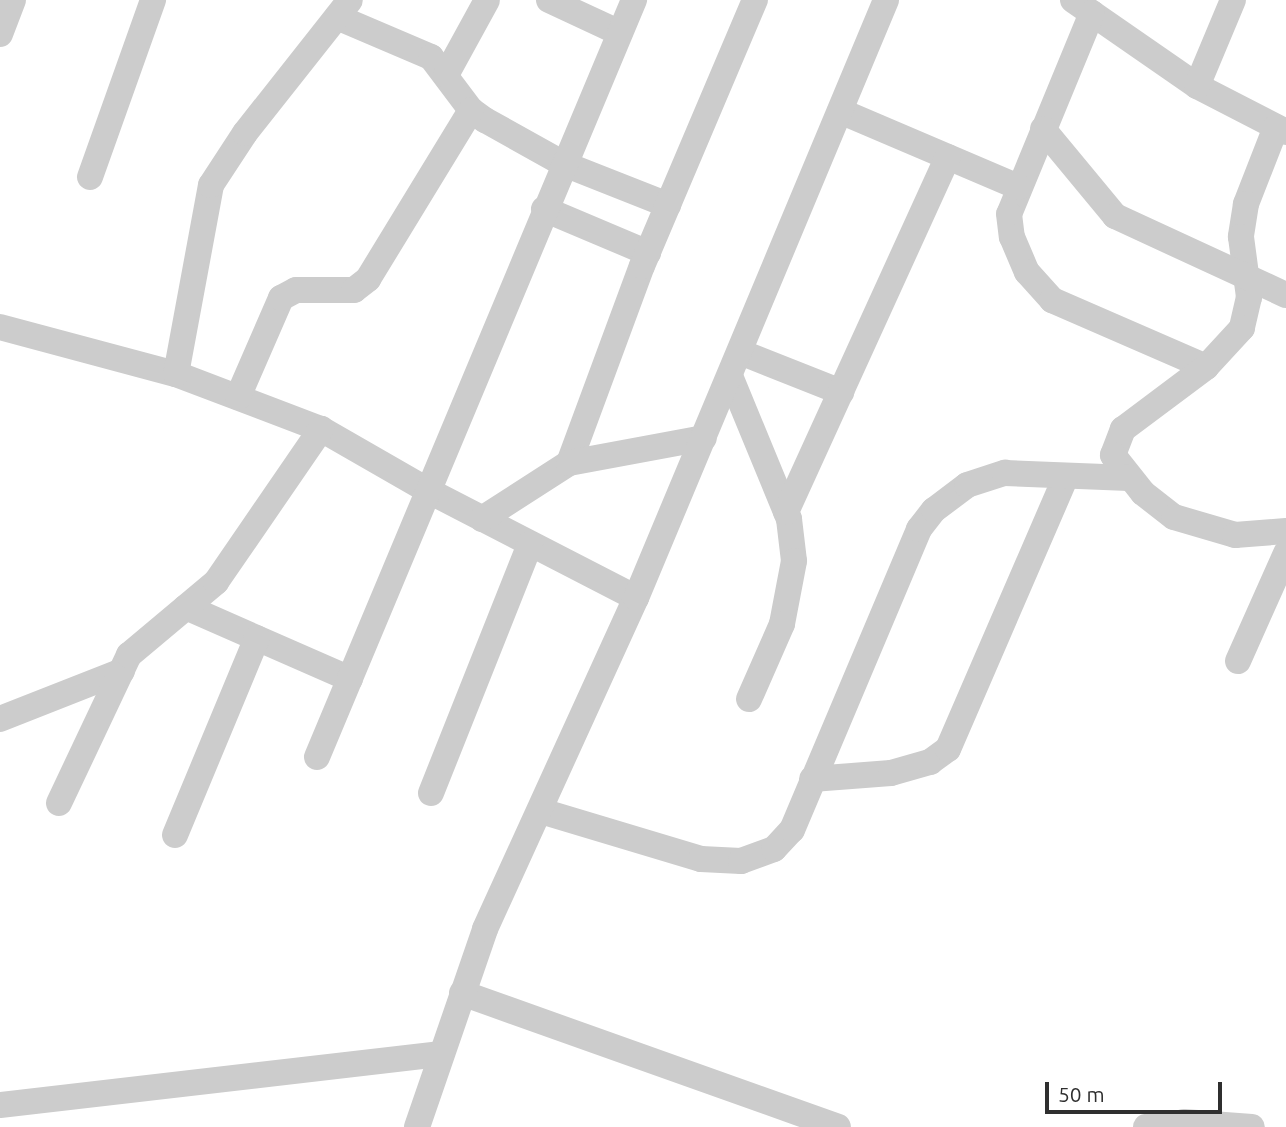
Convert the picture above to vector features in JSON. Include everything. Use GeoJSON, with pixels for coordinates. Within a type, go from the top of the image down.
{"type":"FeatureCollection","features":[{"type":"Feature","properties":{"kind":"street"},"geometry":{"type":"LineString","coordinates":[[0,34],[13,0]]}},
{"type":"Feature","properties":{"kind":"street"},"geometry":{"type":"LineString","coordinates":[[90,177],[153,0]]}},
{"type":"Feature","properties":{"kind":"street"},"geometry":{"type":"LineString","coordinates":[[446,75],[487,0]]}},
{"type":"Feature","properties":{"kind":"street"},"geometry":{"type":"LineString","coordinates":[[549,0],[620,33]]}},
{"type":"Feature","properties":{"kind":"street"},"geometry":{"type":"LineString","coordinates":[[317,757],[544,209],[634,0]]}},
{"type":"Feature","properties":{"kind":"street"},"geometry":{"type":"LineString","coordinates":[[569,463],[648,253],[755,0]]}},
{"type":"Feature","properties":{"kind":"street"},"geometry":{"type":"LineString","coordinates":[[417,1127],[439,1054],[485,929],[537,821],[636,598],[886,0]]}},
{"type":"Feature","properties":{"kind":"street"},"geometry":{"type":"LineString","coordinates":[[1197,86],[1233,0]]}},
{"type":"Feature","properties":{"kind":"street"},"geometry":{"type":"LineString","coordinates":[[1206,367],[1052,300],[1027,272],[1012,237],[1009,214],[1043,129],[1083,7],[1197,86],[1281,129],[1246,204],[1241,237],[1249,281],[1242,328],[1206,367],[1123,429],[1113,455],[1129,478],[1158,507],[1196,526],[1235,535],[1286,531]]}},
{"type":"Feature","properties":{"kind":"street"},"geometry":{"type":"LineString","coordinates":[[176,374],[211,185],[245,133],[344,9],[430,57],[471,110],[564,164],[668,205]]}},
{"type":"Feature","properties":{"kind":"street"},"geometry":{"type":"LineString","coordinates":[[238,397],[281,298],[296,290],[354,290],[368,279],[471,110]]}},
{"type":"Feature","properties":{"kind":"street"},"geometry":{"type":"LineString","coordinates":[[840,111],[1018,187]]}},
{"type":"Feature","properties":{"kind":"street"},"geometry":{"type":"LineString","coordinates":[[1043,129],[1115,216],[1249,281],[1286,295]]}},
{"type":"Feature","properties":{"kind":"street"},"geometry":{"type":"LineString","coordinates":[[786,512],[948,157]]}},
{"type":"Feature","properties":{"kind":"street"},"geometry":{"type":"LineString","coordinates":[[544,209],[648,253]]}},
{"type":"Feature","properties":{"kind":"street"},"geometry":{"type":"LineString","coordinates":[[0,327],[176,374],[321,429],[429,491],[636,598]]}},
{"type":"Feature","properties":{"kind":"street"},"geometry":{"type":"LineString","coordinates":[[735,364],[841,392]]}},
{"type":"Feature","properties":{"kind":"street"},"geometry":{"type":"LineString","coordinates":[[735,364],[786,512],[794,561],[792,590],[749,699]]}},
{"type":"Feature","properties":{"kind":"street"},"geometry":{"type":"LineString","coordinates":[[59,803],[122,671],[139,642],[216,582],[321,429]]}},
{"type":"Feature","properties":{"kind":"street"},"geometry":{"type":"LineString","coordinates":[[482,519],[569,463],[705,438]]}},
{"type":"Feature","properties":{"kind":"street"},"geometry":{"type":"LineString","coordinates":[[537,821],[684,856],[741,861],[774,849],[787,838],[919,529],[934,510],[967,485],[1005,474],[1129,478]]}},
{"type":"Feature","properties":{"kind":"street"},"geometry":{"type":"LineString","coordinates":[[812,779],[891,773],[930,762],[948,749],[1066,476]]}},
{"type":"Feature","properties":{"kind":"street"},"geometry":{"type":"LineString","coordinates":[[431,793],[530,544]]}},
{"type":"Feature","properties":{"kind":"street"},"geometry":{"type":"LineString","coordinates":[[1238,661],[1286,554]]}},
{"type":"Feature","properties":{"kind":"street"},"geometry":{"type":"LineString","coordinates":[[186,607],[350,679]]}},
{"type":"Feature","properties":{"kind":"street"},"geometry":{"type":"LineString","coordinates":[[175,835],[257,638]]}},
{"type":"Feature","properties":{"kind":"street"},"geometry":{"type":"LineString","coordinates":[[0,719],[122,671]]}},
{"type":"Feature","properties":{"kind":"street"},"geometry":{"type":"LineString","coordinates":[[462,993],[838,1127]]}},
{"type":"Feature","properties":{"kind":"street"},"geometry":{"type":"LineString","coordinates":[[0,1105],[439,1054]]}},
{"type":"Feature","properties":{"kind":"street"},"geometry":{"type":"LineString","coordinates":[[1146,1127],[1184,1122],[1252,1127]]}}]}
